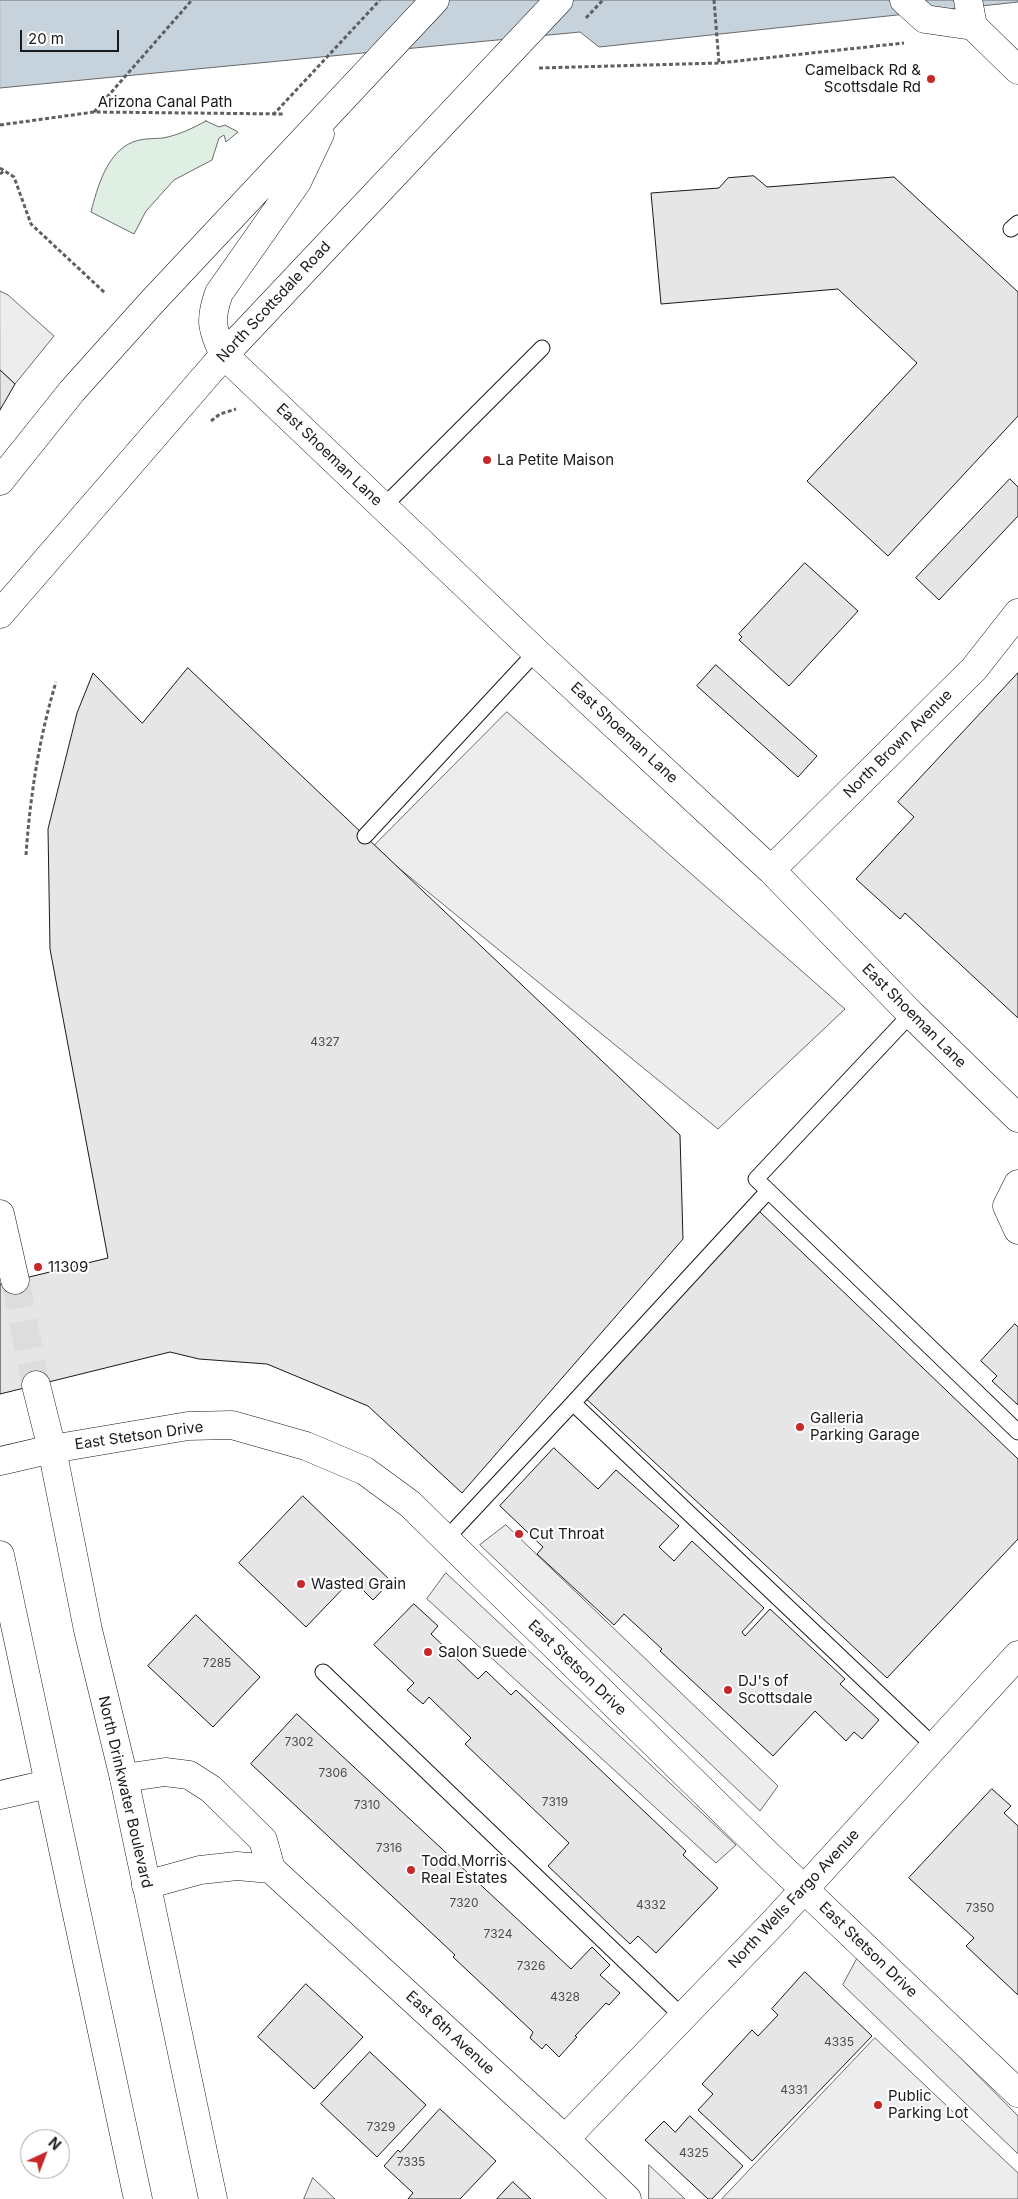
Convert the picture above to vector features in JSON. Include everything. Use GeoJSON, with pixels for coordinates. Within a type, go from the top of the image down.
{"type":"FeatureCollection","features":[{"type":"Feature","properties":{"kind":"street"},"geometry":{"type":"LineString","coordinates":[[0,481],[72,391],[213,236],[435,0]]}},
{"type":"Feature","properties":{"kind":"street","name":"North Scottsdale Road"},"geometry":{"type":"LineString","coordinates":[[0,614],[224,354],[560,0]]}},
{"type":"Feature","properties":{"kind":"street"},"geometry":{"type":"LineString","coordinates":[[904,0],[925,19],[970,13],[1018,70]]}},
{"type":"Feature","properties":{"kind":"street"},"geometry":{"type":"LineString","coordinates":[[224,354],[214,334],[212,324],[212,311],[219,293],[297,182],[330,112]]}},
{"type":"Feature","properties":{"kind":"street","name":"East Shoeman Lane"},"geometry":{"type":"LineString","coordinates":[[224,354],[536,652],[771,870],[911,1014],[1018,1118]]}},
{"type":"Feature","properties":{"kind":"street","name":"North Brown Avenue"},"geometry":{"type":"LineString","coordinates":[[771,870],[974,669],[1018,612]]}},
{"type":"Feature","properties":{"kind":"street"},"geometry":{"type":"LineString","coordinates":[[0,1214],[15,1280]]}},
{"type":"Feature","properties":{"kind":"street","name":"North Drinkwater Boulevard"},"geometry":{"type":"LineString","coordinates":[[36,1385],[52,1449],[88,1630],[124,1778],[213,2199]]}},
{"type":"Feature","properties":{"kind":"street","name":"East Stetson Drive"},"geometry":{"type":"LineString","coordinates":[[0,1461],[52,1449],[188,1426],[232,1425],[306,1446],[365,1471],[410,1504],[762,1850],[1018,2093]]}},
{"type":"Feature","properties":{"kind":"street"},"geometry":{"type":"LineString","coordinates":[[0,1555],[138,2199]]}},
{"type":"Feature","properties":{"kind":"street","name":"North Wells Fargo Avenue"},"geometry":{"type":"LineString","coordinates":[[565,2139],[805,1889],[1018,1655]]}},
{"type":"Feature","properties":{"kind":"street"},"geometry":{"type":"LineString","coordinates":[[124,1778],[165,1772],[189,1776],[204,1784],[218,1795],[264,1840],[272,1869],[237,1866],[200,1870],[146,1885]]}},
{"type":"Feature","properties":{"kind":"street"},"geometry":{"type":"LineString","coordinates":[[0,1795],[48,1784]]}},
{"type":"Feature","properties":{"kind":"street","name":"East 6th Avenue"},"geometry":{"type":"LineString","coordinates":[[272,1869],[628,2199]]}},
{"type":"Feature","properties":{"kind":"lane"},"geometry":{"type":"LineString","coordinates":[[384,507],[542,348]]}},
{"type":"Feature","properties":{"kind":"lane"},"geometry":{"type":"LineString","coordinates":[[365,836],[536,652]]}},
{"type":"Feature","properties":{"kind":"lane"},"geometry":{"type":"LineString","coordinates":[[911,1014],[756,1179],[1018,1432]]}},
{"type":"Feature","properties":{"kind":"lane"},"geometry":{"type":"LineString","coordinates":[[445,1540],[768,1191]]}},
{"type":"Feature","properties":{"kind":"lane"},"geometry":{"type":"LineString","coordinates":[[573,1403],[935,1747]]}},
{"type":"Feature","properties":{"kind":"lane"},"geometry":{"type":"LineString","coordinates":[[323,1672],[683,2017]]}},
{"type":"Feature","properties":{"kind":"path"},"geometry":{"type":"LineString","coordinates":[[94,112],[192,0]]}},
{"type":"Feature","properties":{"kind":"path"},"geometry":{"type":"LineString","coordinates":[[273,115],[380,0]]}},
{"type":"Feature","properties":{"kind":"path"},"geometry":{"type":"LineString","coordinates":[[714,0],[719,63]]}},
{"type":"Feature","properties":{"kind":"path"},"geometry":{"type":"LineString","coordinates":[[538,68],[719,63],[905,43]]}},
{"type":"Feature","properties":{"kind":"path","name":"Arizona Canal Path"},"geometry":{"type":"LineString","coordinates":[[0,125],[94,112],[273,115],[330,112]]}},
{"type":"Feature","properties":{"kind":"path"},"geometry":{"type":"LineString","coordinates":[[0,168],[14,177],[31,224],[105,293]]}},
{"type":"Feature","properties":{"kind":"path"},"geometry":{"type":"LineString","coordinates":[[0,174],[4,171]]}},
{"type":"Feature","properties":{"kind":"path"},"geometry":{"type":"LineString","coordinates":[[209,422],[220,414],[241,408]]}},
{"type":"Feature","properties":{"kind":"path"},"geometry":{"type":"LineString","coordinates":[[26,855],[29,810],[46,714],[56,682]]}},
{"type":"Feature","properties":{"kind":"green space"},"geometry":{"type":"Polygon","coordinates":[[[206,121],[219,127],[225,125],[238,132],[226,142],[224,135],[219,138],[212,160],[174,180],[146,211],[134,234],[91,212],[104,172],[116,154],[124,147],[140,140],[175,135],[206,121]]]}},
{"type":"Feature","properties":{"kind":"shaded area"},"geometry":{"type":"Polygon","coordinates":[[[0,0],[1018,0],[1018,2],[599,47],[580,32],[0,88],[0,0]]]}},
{"type":"Feature","properties":{"kind":"shaded area"},"geometry":{"type":"Polygon","coordinates":[[[0,291],[8,295],[54,336],[15,384],[0,370],[0,291]]]}},
{"type":"Feature","properties":{"kind":"shaded area"},"geometry":{"type":"Polygon","coordinates":[[[507,712],[845,1009],[718,1129],[373,847],[507,712]]]}},
{"type":"Feature","properties":{"kind":"shaded area"},"geometry":{"type":"Polygon","coordinates":[[[506,1525],[778,1786],[760,1811],[480,1545],[506,1525]]]}},
{"type":"Feature","properties":{"kind":"shaded area"},"geometry":{"type":"Polygon","coordinates":[[[446,1573],[736,1845],[716,1863],[427,1599],[446,1573]]]}},
{"type":"Feature","properties":{"kind":"shaded area"},"geometry":{"type":"Polygon","coordinates":[[[859,1955],[1018,2116],[1018,2154],[843,1985],[859,1955]]]}},
{"type":"Feature","properties":{"kind":"shaded area","name":"Public Parking Lot"},"geometry":{"type":"Polygon","coordinates":[[[875,2038],[1018,2173],[1018,2199],[722,2199],[875,2038]]]}},
{"type":"Feature","properties":{"kind":"shaded area"},"geometry":{"type":"Polygon","coordinates":[[[649,2165],[685,2199],[649,2199],[649,2165]]]}},
{"type":"Feature","properties":{"kind":"shaded area"},"geometry":{"type":"Polygon","coordinates":[[[313,2178],[335,2199],[304,2199],[313,2178]]]}},
{"type":"Feature","properties":{"kind":"building"},"geometry":{"type":"Polygon","coordinates":[[[754,176],[767,187],[894,177],[1018,292],[1018,416],[888,556],[807,481],[917,363],[838,289],[661,304],[651,193],[719,188],[728,178],[754,176]]]}},
{"type":"Feature","properties":{"kind":"building"},"geometry":{"type":"Polygon","coordinates":[[[0,370],[15,384],[0,410],[0,370]]]}},
{"type":"Feature","properties":{"kind":"building"},"geometry":{"type":"Polygon","coordinates":[[[1010,479],[1018,487],[1018,516],[939,600],[916,578],[1010,479]]]}},
{"type":"Feature","properties":{"kind":"building"},"geometry":{"type":"Polygon","coordinates":[[[805,563],[858,611],[789,686],[739,640],[742,637],[739,634],[805,563]]]}},
{"type":"Feature","properties":{"kind":"building"},"geometry":{"type":"Polygon","coordinates":[[[716,665],[817,756],[798,777],[697,686],[716,665]]]}},
{"type":"Feature","properties":{"kind":"building"},"geometry":{"type":"Polygon","coordinates":[[[188,668],[680,1135],[683,1239],[462,1493],[368,1406],[267,1364],[199,1359],[170,1352],[0,1394],[0,1284],[108,1258],[50,949],[48,829],[77,713],[93,673],[142,723],[188,668]]]}},
{"type":"Feature","properties":{"kind":"building"},"geometry":{"type":"Polygon","coordinates":[[[1018,673],[1018,1018],[905,913],[900,919],[856,879],[914,817],[898,802],[1018,673]]]}},
{"type":"Feature","properties":{"kind":"building","name":"Galleria Parking Garage"},"geometry":{"type":"Polygon","coordinates":[[[759,1211],[1018,1459],[1018,1539],[887,1678],[582,1395],[759,1211]]]}},
{"type":"Feature","properties":{"kind":"building"},"geometry":{"type":"Polygon","coordinates":[[[1015,1324],[1018,1327],[1018,1405],[992,1381],[997,1376],[981,1361],[1015,1324]]]}},
{"type":"Feature","properties":{"kind":"building"},"geometry":{"type":"Polygon","coordinates":[[[554,1448],[598,1489],[616,1470],[679,1526],[659,1547],[674,1561],[692,1541],[764,1608],[742,1632],[745,1636],[770,1609],[845,1679],[840,1684],[879,1720],[862,1739],[854,1732],[846,1741],[815,1711],[773,1756],[660,1651],[662,1649],[624,1614],[614,1625],[537,1554],[543,1547],[500,1506],[554,1448]]]}},
{"type":"Feature","properties":{"kind":"building"},"geometry":{"type":"Polygon","coordinates":[[[303,1496],[391,1581],[373,1600],[352,1579],[306,1627],[239,1563],[303,1496]]]}},
{"type":"Feature","properties":{"kind":"building"},"geometry":{"type":"Polygon","coordinates":[[[414,1604],[438,1626],[431,1634],[478,1679],[486,1671],[511,1695],[516,1690],[686,1851],[683,1855],[718,1888],[656,1953],[638,1936],[630,1944],[548,1866],[569,1843],[465,1744],[471,1738],[429,1697],[423,1704],[407,1690],[414,1683],[374,1645],[414,1604]]]}},
{"type":"Feature","properties":{"kind":"building"},"geometry":{"type":"Polygon","coordinates":[[[196,1615],[260,1677],[213,1727],[148,1666],[196,1615]]]}},
{"type":"Feature","properties":{"kind":"building"},"geometry":{"type":"Polygon","coordinates":[[[297,1714],[571,1969],[592,1947],[610,1965],[600,1975],[620,1993],[609,2005],[606,2003],[575,2036],[577,2037],[559,2057],[546,2044],[542,2049],[530,2038],[533,2032],[453,1957],[455,1955],[251,1764],[297,1714]]]}},
{"type":"Feature","properties":{"kind":"building"},"geometry":{"type":"Polygon","coordinates":[[[992,1789],[1011,1806],[1004,1813],[1018,1826],[1018,1995],[966,1946],[974,1938],[909,1878],[992,1789]]]}},
{"type":"Feature","properties":{"kind":"building"},"geometry":{"type":"Polygon","coordinates":[[[805,1972],[872,2036],[752,2161],[698,2110],[713,2094],[702,2084],[752,2030],[758,2036],[778,2015],[772,2009],[805,1972]]]}},
{"type":"Feature","properties":{"kind":"building"},"geometry":{"type":"Polygon","coordinates":[[[306,1984],[363,2037],[314,2089],[258,2037],[306,1984]]]}},
{"type":"Feature","properties":{"kind":"building"},"geometry":{"type":"Polygon","coordinates":[[[370,2052],[426,2105],[377,2157],[321,2104],[370,2052]]]}},
{"type":"Feature","properties":{"kind":"building"},"geometry":{"type":"Polygon","coordinates":[[[440,2109],[496,2161],[460,2199],[408,2199],[413,2193],[384,2166],[398,2150],[400,2152],[440,2109]]]}},
{"type":"Feature","properties":{"kind":"building"},"geometry":{"type":"Polygon","coordinates":[[[690,2116],[743,2166],[712,2199],[708,2199],[645,2140],[664,2121],[675,2132],[690,2116]]]}},
{"type":"Feature","properties":{"kind":"building"},"geometry":{"type":"Polygon","coordinates":[[[513,2182],[531,2199],[497,2199],[513,2182]]]}},
{"type":"Feature","properties":{"kind":"tunnel"},"geometry":{"type":"LineString","coordinates":[[15,1280],[36,1385]]}},
{"type":"Feature","properties":{"kind":"place","name":"Camelback Rd & Scottsdale Rd"},"geometry":{"type":"Point","coordinates":[931,79]}},
{"type":"Feature","properties":{"kind":"place","name":"La Petite Maison"},"geometry":{"type":"Point","coordinates":[487,460]}},
{"type":"Feature","properties":{"kind":"place","name":"11309"},"geometry":{"type":"Point","coordinates":[38,1267]}},
{"type":"Feature","properties":{"kind":"place","name":"Galleria Parking Garage"},"geometry":{"type":"Point","coordinates":[800,1427]}},
{"type":"Feature","properties":{"kind":"place","name":"Cut Throat"},"geometry":{"type":"Point","coordinates":[519,1534]}},
{"type":"Feature","properties":{"kind":"place","name":"Wasted Grain"},"geometry":{"type":"Point","coordinates":[301,1584]}},
{"type":"Feature","properties":{"kind":"place","name":"Salon Suede"},"geometry":{"type":"Point","coordinates":[428,1652]}},
{"type":"Feature","properties":{"kind":"place","name":"DJ's of Scottsdale"},"geometry":{"type":"Point","coordinates":[728,1690]}},
{"type":"Feature","properties":{"kind":"place","name":"Todd Morris Real Estates"},"geometry":{"type":"Point","coordinates":[411,1870]}},
{"type":"Feature","properties":{"kind":"place","name":"Public Parking Lot"},"geometry":{"type":"Point","coordinates":[878,2105]}}]}
